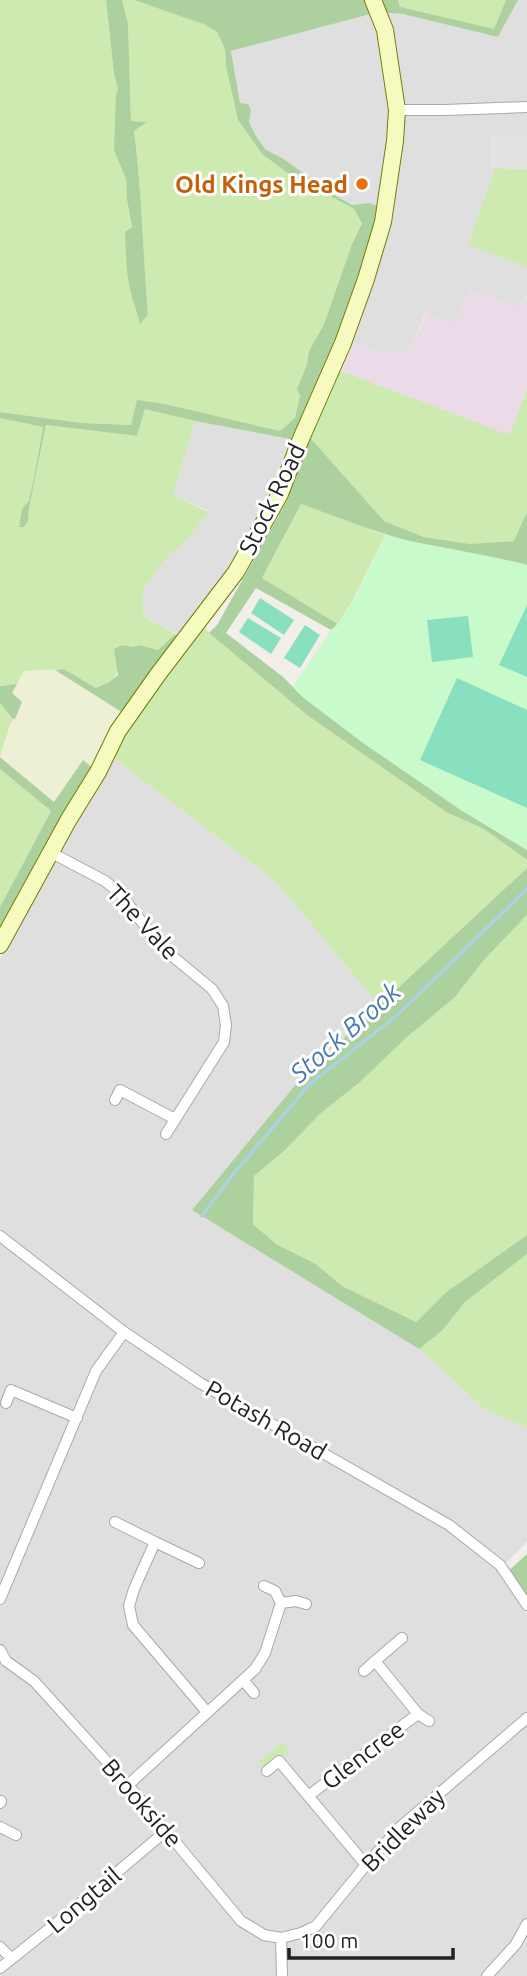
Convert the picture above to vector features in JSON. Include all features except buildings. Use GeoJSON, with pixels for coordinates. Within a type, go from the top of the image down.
{"type":"FeatureCollection","features":[{"type":"Feature","properties":{"kind":"main road","name":"Stock Road"},"geometry":{"type":"LineString","coordinates":[[0,945],[50,852],[98,772],[118,731],[236,572],[280,494],[343,343],[370,267],[383,220],[394,157],[397,110],[385,30],[373,0]]}},
{"type":"Feature","properties":{"kind":"street"},"geometry":{"type":"LineString","coordinates":[[397,110],[527,107]]}},
{"type":"Feature","properties":{"kind":"street","name":"The Vale"},"geometry":{"type":"LineString","coordinates":[[50,852],[105,881],[120,893],[160,946],[212,989],[223,1006],[226,1025],[223,1042],[166,1134]]}},
{"type":"Feature","properties":{"kind":"street"},"geometry":{"type":"LineString","coordinates":[[120,1090],[175,1119]]}},
{"type":"Feature","properties":{"kind":"street","name":"Potash Road"},"geometry":{"type":"LineString","coordinates":[[0,1236],[124,1332],[200,1383],[449,1525],[500,1564],[527,1605]]}},
{"type":"Feature","properties":{"kind":"street"},"geometry":{"type":"LineString","coordinates":[[0,1600],[96,1371],[124,1332]]}},
{"type":"Feature","properties":{"kind":"street"},"geometry":{"type":"LineString","coordinates":[[6,1403],[16,1378]]}},
{"type":"Feature","properties":{"kind":"street"},"geometry":{"type":"LineString","coordinates":[[11,1390],[77,1418]]}},
{"type":"Feature","properties":{"kind":"street"},"geometry":{"type":"LineString","coordinates":[[115,1522],[198,1563]]}},
{"type":"Feature","properties":{"kind":"street"},"geometry":{"type":"LineString","coordinates":[[155,1542],[134,1589],[130,1606],[133,1625],[207,1712]]}},
{"type":"Feature","properties":{"kind":"street"},"geometry":{"type":"LineString","coordinates":[[128,1785],[255,1669],[264,1653],[281,1603],[275,1591],[264,1587]]}},
{"type":"Feature","properties":{"kind":"street"},"geometry":{"type":"LineString","coordinates":[[281,1603],[296,1601],[306,1604]]}},
{"type":"Feature","properties":{"kind":"street"},"geometry":{"type":"LineString","coordinates":[[364,1671],[401,1638]]}},
{"type":"Feature","properties":{"kind":"street","name":"Brookside"},"geometry":{"type":"LineString","coordinates":[[2,1659],[34,1681],[167,1830],[241,1921],[264,1935],[281,1938]]}},
{"type":"Feature","properties":{"kind":"street","name":"Glencree"},"geometry":{"type":"LineString","coordinates":[[375,1661],[418,1714],[429,1721]]}},
{"type":"Feature","properties":{"kind":"street"},"geometry":{"type":"LineString","coordinates":[[243,1680],[254,1693]]}},
{"type":"Feature","properties":{"kind":"street","name":"Glencree"},"geometry":{"type":"LineString","coordinates":[[308,1796],[418,1714]]}},
{"type":"Feature","properties":{"kind":"street","name":"Bridleway"},"geometry":{"type":"LineString","coordinates":[[281,1938],[316,1926],[366,1865],[418,1811],[527,1718]]}},
{"type":"Feature","properties":{"kind":"street"},"geometry":{"type":"LineString","coordinates":[[267,1771],[288,1752]]}},
{"type":"Feature","properties":{"kind":"street"},"geometry":{"type":"LineString","coordinates":[[279,1761],[366,1865]]}},
{"type":"Feature","properties":{"kind":"street"},"geometry":{"type":"LineString","coordinates":[[0,1827],[16,1835]]}},
{"type":"Feature","properties":{"kind":"street","name":"Longtail"},"geometry":{"type":"LineString","coordinates":[[0,1968],[167,1830]]}},
{"type":"Feature","properties":{"kind":"street"},"geometry":{"type":"LineString","coordinates":[[487,1976],[516,1944],[527,1924]]}},
{"type":"Feature","properties":{"kind":"street"},"geometry":{"type":"LineString","coordinates":[[281,1938],[282,1976]]}},
{"type":"Feature","properties":{"kind":"street"},"geometry":{"type":"LineString","coordinates":[[0,1947],[11,1958]]}},
{"type":"Feature","properties":{"kind":"shaded area"},"geometry":{"type":"Polygon","coordinates":[[[518,0],[527,0],[527,169],[495,168],[469,245],[527,267],[527,295],[520,308],[469,296],[454,325],[426,312],[409,352],[381,353],[352,342],[373,254],[369,203],[352,205],[272,158],[249,122],[251,110],[240,104],[231,51],[378,12],[403,14],[498,37],[518,0]]]}},
{"type":"Feature","properties":{"kind":"shaded area"},"geometry":{"type":"Polygon","coordinates":[[[490,134],[527,136],[527,169],[490,168],[490,134]]]}},
{"type":"Feature","properties":{"kind":"shaded area"},"geometry":{"type":"Polygon","coordinates":[[[470,289],[520,308],[527,296],[527,390],[509,436],[339,370],[352,342],[381,353],[409,352],[427,312],[454,325],[470,289]]]}},
{"type":"Feature","properties":{"kind":"shaded area"},"geometry":{"type":"Polygon","coordinates":[[[195,421],[300,441],[280,494],[186,639],[143,616],[143,590],[164,561],[191,535],[209,511],[173,495],[195,421]]]}},
{"type":"Feature","properties":{"kind":"shaded area"},"geometry":{"type":"Polygon","coordinates":[[[115,759],[276,882],[379,1005],[302,1077],[192,1210],[419,1349],[487,1411],[527,1427],[527,1542],[498,1571],[527,1614],[527,1976],[0,1976],[0,959],[18,920],[115,759]]]}},
{"type":"Feature","properties":{"kind":"green space"},"geometry":{"type":"Polygon","coordinates":[[[0,0],[106,0],[132,228],[130,292],[140,323],[148,315],[134,131],[146,122],[131,121],[128,23],[122,0],[134,0],[164,10],[217,32],[225,49],[226,67],[238,120],[262,154],[286,172],[354,209],[362,222],[324,324],[309,351],[297,389],[300,396],[295,418],[280,431],[165,404],[137,401],[131,425],[82,423],[0,412],[0,0]]]}},
{"type":"Feature","properties":{"kind":"green space"},"geometry":{"type":"Polygon","coordinates":[[[106,0],[122,0],[128,23],[131,121],[147,122],[134,131],[148,315],[140,324],[127,269],[125,232],[132,227],[126,179],[114,150],[118,89],[106,0]]]}},
{"type":"Feature","properties":{"kind":"green space"},"geometry":{"type":"Polygon","coordinates":[[[134,0],[398,0],[400,7],[494,29],[506,0],[518,0],[498,37],[403,14],[378,12],[231,51],[240,103],[248,104],[251,110],[249,122],[266,150],[352,205],[369,203],[380,207],[383,222],[305,432],[384,521],[424,537],[470,544],[514,541],[527,512],[527,565],[405,540],[301,504],[262,578],[338,624],[331,630],[256,588],[226,633],[362,742],[461,810],[527,850],[527,860],[484,829],[446,812],[307,715],[209,633],[217,625],[289,497],[303,436],[300,441],[145,409],[137,436],[46,425],[28,521],[24,527],[19,527],[22,509],[28,502],[33,483],[43,427],[0,418],[0,412],[82,423],[131,425],[137,400],[280,431],[295,418],[300,396],[297,389],[309,351],[324,324],[362,223],[354,209],[286,172],[262,154],[238,120],[226,67],[225,49],[217,32],[203,24],[134,0]]]}},
{"type":"Feature","properties":{"kind":"green space"},"geometry":{"type":"Polygon","coordinates":[[[398,0],[506,0],[492,34],[403,14],[398,0]]]}},
{"type":"Feature","properties":{"kind":"green space"},"geometry":{"type":"Polygon","coordinates":[[[495,168],[527,169],[527,267],[468,245],[495,168]]]}},
{"type":"Feature","properties":{"kind":"green space"},"geometry":{"type":"Polygon","coordinates":[[[339,370],[509,435],[527,390],[527,512],[515,541],[470,544],[424,537],[384,521],[304,432],[339,370]]]}},
{"type":"Feature","properties":{"kind":"green space"},"geometry":{"type":"Polygon","coordinates":[[[145,408],[195,421],[173,495],[209,512],[191,535],[164,561],[143,590],[143,616],[175,634],[158,650],[140,645],[122,645],[115,676],[96,688],[64,669],[24,671],[17,684],[0,686],[0,418],[43,426],[33,483],[20,527],[28,521],[46,425],[137,436],[145,408]]]}},
{"type":"Feature","properties":{"kind":"green space"},"geometry":{"type":"Polygon","coordinates":[[[301,504],[385,535],[338,624],[262,578],[301,504]]]}},
{"type":"Feature","properties":{"kind":"green space"},"geometry":{"type":"Polygon","coordinates":[[[385,535],[527,565],[527,850],[461,810],[362,742],[293,687],[331,630],[347,612],[385,535]]]}},
{"type":"Feature","properties":{"kind":"green space"},"geometry":{"type":"Polygon","coordinates":[[[260,598],[294,620],[284,635],[251,613],[260,598]]]}},
{"type":"Feature","properties":{"kind":"green space"},"geometry":{"type":"Polygon","coordinates":[[[527,605],[527,677],[499,665],[527,605]]]}},
{"type":"Feature","properties":{"kind":"green space"},"geometry":{"type":"Polygon","coordinates":[[[468,616],[473,657],[432,662],[427,620],[468,616]]]}},
{"type":"Feature","properties":{"kind":"green space"},"geometry":{"type":"Polygon","coordinates":[[[248,618],[281,638],[271,654],[239,632],[248,618]]]}},
{"type":"Feature","properties":{"kind":"green space"},"geometry":{"type":"Polygon","coordinates":[[[200,621],[209,633],[307,715],[446,812],[484,829],[527,860],[527,868],[379,1005],[276,882],[115,759],[118,731],[200,621]]]}},
{"type":"Feature","properties":{"kind":"green space"},"geometry":{"type":"Polygon","coordinates":[[[305,625],[320,635],[300,668],[284,658],[305,625]]]}},
{"type":"Feature","properties":{"kind":"green space"},"geometry":{"type":"Polygon","coordinates":[[[175,634],[186,639],[128,716],[55,670],[64,669],[96,688],[118,675],[114,649],[122,645],[140,645],[158,650],[175,634]]]}},
{"type":"Feature","properties":{"kind":"green space"},"geometry":{"type":"Polygon","coordinates":[[[55,670],[128,716],[98,772],[83,760],[55,802],[0,756],[11,722],[12,693],[24,671],[55,670]]]}},
{"type":"Feature","properties":{"kind":"green space"},"geometry":{"type":"Polygon","coordinates":[[[457,678],[527,710],[527,808],[420,760],[457,678]]]}},
{"type":"Feature","properties":{"kind":"green space"},"geometry":{"type":"Polygon","coordinates":[[[17,684],[12,693],[22,702],[15,719],[0,703],[0,686],[17,684]]]}},
{"type":"Feature","properties":{"kind":"green space"},"geometry":{"type":"Polygon","coordinates":[[[0,703],[15,719],[11,722],[0,756],[0,703]]]}},
{"type":"Feature","properties":{"kind":"green space"},"geometry":{"type":"Polygon","coordinates":[[[0,757],[54,802],[83,760],[98,772],[0,945],[0,907],[51,811],[0,769],[0,757]]]}},
{"type":"Feature","properties":{"kind":"green space"},"geometry":{"type":"Polygon","coordinates":[[[0,769],[51,811],[0,907],[0,769]]]}},
{"type":"Feature","properties":{"kind":"green space"},"geometry":{"type":"Polygon","coordinates":[[[527,868],[527,915],[483,961],[455,997],[320,1114],[284,1151],[254,1176],[253,1224],[276,1244],[316,1264],[342,1286],[416,1322],[445,1293],[527,1235],[527,1254],[465,1302],[442,1331],[419,1349],[192,1210],[302,1077],[527,868]]]}},
{"type":"Feature","properties":{"kind":"green space"},"geometry":{"type":"Polygon","coordinates":[[[527,915],[527,1235],[445,1293],[416,1322],[342,1286],[316,1264],[276,1244],[253,1224],[254,1176],[284,1151],[320,1114],[455,997],[483,961],[527,915]]]}},
{"type":"Feature","properties":{"kind":"green space"},"geometry":{"type":"Polygon","coordinates":[[[527,1254],[527,1427],[487,1411],[419,1349],[442,1331],[465,1302],[527,1254]]]}},
{"type":"Feature","properties":{"kind":"green space"},"geometry":{"type":"Polygon","coordinates":[[[527,1554],[527,1605],[506,1573],[527,1554]]]}},
{"type":"Feature","properties":{"kind":"green space"},"geometry":{"type":"Polygon","coordinates":[[[283,1741],[288,1752],[267,1771],[259,1761],[283,1741]]]}},
{"type":"Feature","properties":{"kind":"waterway","name":"Stock Brook"},"geometry":{"type":"LineString","coordinates":[[202,1216],[234,1173],[310,1084],[395,1017],[527,889]]}},
{"type":"Feature","properties":{"kind":"place","name":"Old Kings Head"},"geometry":{"type":"Point","coordinates":[362,184]}}]}
